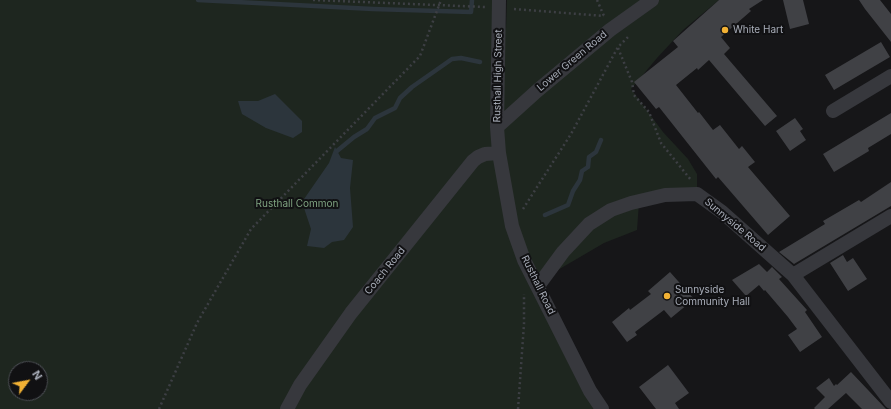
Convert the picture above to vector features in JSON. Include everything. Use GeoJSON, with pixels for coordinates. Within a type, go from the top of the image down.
{"type":"FeatureCollection","features":[{"type":"Feature","properties":{"kind":"street","name":"Lower Green Road"},"geometry":{"type":"LineString","coordinates":[[497,127],[538,90],[610,30],[652,0]]}},
{"type":"Feature","properties":{"kind":"street","name":"Rusthall High Street"},"geometry":{"type":"LineString","coordinates":[[499,4],[497,127],[499,153]]}},
{"type":"Feature","properties":{"kind":"street"},"geometry":{"type":"LineString","coordinates":[[832,111],[891,76]]}},
{"type":"Feature","properties":{"kind":"street","name":"Rusthall Road"},"geometry":{"type":"LineString","coordinates":[[499,153],[512,226],[524,260],[590,391],[602,409]]}},
{"type":"Feature","properties":{"kind":"street","name":"Coach Road"},"geometry":{"type":"LineString","coordinates":[[287,409],[300,386],[351,313],[473,161],[478,156],[499,153]]}},
{"type":"Feature","properties":{"kind":"street","name":"Sunnyside Road"},"geometry":{"type":"LineString","coordinates":[[538,286],[563,252],[589,224],[611,210],[631,202],[665,194],[697,194],[722,212],[793,275],[891,402]]}},
{"type":"Feature","properties":{"kind":"street"},"geometry":{"type":"LineString","coordinates":[[793,275],[891,216]]}},
{"type":"Feature","properties":{"kind":"path"},"geometry":{"type":"LineString","coordinates":[[313,0],[440,5],[499,4],[626,18]]}},
{"type":"Feature","properties":{"kind":"path"},"geometry":{"type":"LineString","coordinates":[[158,409],[197,323],[251,229],[420,56],[442,0]]}},
{"type":"Feature","properties":{"kind":"path"},"geometry":{"type":"LineString","coordinates":[[597,0],[632,82],[634,95],[649,112],[661,143],[693,183],[697,194]]}},
{"type":"Feature","properties":{"kind":"path"},"geometry":{"type":"LineString","coordinates":[[512,226],[571,134],[618,47],[633,32]]}},
{"type":"Feature","properties":{"kind":"path"},"geometry":{"type":"LineString","coordinates":[[518,409],[524,324],[524,288]]}},
{"type":"Feature","properties":{"kind":"green space","name":"Rusthall Common"},"geometry":{"type":"Polygon","coordinates":[[[0,0],[502,0],[506,30],[507,0],[719,0],[683,30],[631,89],[663,132],[688,159],[697,174],[697,188],[639,203],[637,230],[604,243],[551,274],[541,286],[595,409],[0,409],[0,0]]]}},
{"type":"Feature","properties":{"kind":"shaded area"},"geometry":{"type":"Polygon","coordinates":[[[275,94],[302,121],[302,132],[293,138],[266,128],[242,114],[238,101],[258,101],[275,94]]]}},
{"type":"Feature","properties":{"kind":"shaded area"},"geometry":{"type":"Polygon","coordinates":[[[335,147],[341,158],[353,160],[350,188],[353,227],[344,240],[332,242],[324,248],[307,246],[311,229],[302,202],[329,163],[335,147]]]}},
{"type":"Feature","properties":{"kind":"building"},"geometry":{"type":"Polygon","coordinates":[[[719,0],[763,0],[749,9],[751,11],[721,37],[730,48],[724,54],[777,116],[765,126],[709,60],[698,70],[697,68],[676,85],[713,130],[720,125],[739,149],[742,146],[755,162],[748,167],[790,216],[768,235],[718,177],[716,179],[659,107],[656,109],[634,82],[678,47],[673,41],[719,0]]]}},
{"type":"Feature","properties":{"kind":"building"},"geometry":{"type":"Polygon","coordinates":[[[783,0],[803,0],[809,24],[790,29],[783,0]]]}},
{"type":"Feature","properties":{"kind":"building"},"geometry":{"type":"Polygon","coordinates":[[[859,0],[880,0],[891,14],[891,42],[865,9],[859,0]]]}},
{"type":"Feature","properties":{"kind":"building"},"geometry":{"type":"Polygon","coordinates":[[[881,42],[890,57],[834,90],[825,75],[881,42]]]}},
{"type":"Feature","properties":{"kind":"building"},"geometry":{"type":"Polygon","coordinates":[[[891,113],[891,134],[868,148],[869,151],[834,172],[823,154],[891,113]]]}},
{"type":"Feature","properties":{"kind":"building"},"geometry":{"type":"Polygon","coordinates":[[[795,118],[803,129],[800,131],[806,140],[790,151],[776,131],[795,118]]]}},
{"type":"Feature","properties":{"kind":"building"},"geometry":{"type":"Polygon","coordinates":[[[891,182],[891,206],[794,264],[779,252],[825,224],[823,221],[859,200],[861,202],[891,182]]]}},
{"type":"Feature","properties":{"kind":"building"},"geometry":{"type":"Polygon","coordinates":[[[843,255],[847,262],[853,258],[867,279],[848,291],[830,263],[843,255]]]}},
{"type":"Feature","properties":{"kind":"building"},"geometry":{"type":"Polygon","coordinates":[[[759,264],[767,272],[772,267],[782,277],[779,279],[807,310],[805,312],[822,337],[800,352],[788,335],[797,329],[765,290],[764,291],[759,285],[746,296],[732,280],[759,264]]]}},
{"type":"Feature","properties":{"kind":"building"},"geometry":{"type":"Polygon","coordinates":[[[670,272],[694,299],[671,318],[664,310],[635,332],[637,335],[627,342],[612,322],[629,308],[630,310],[651,294],[648,291],[670,272]]]}},
{"type":"Feature","properties":{"kind":"building"},"geometry":{"type":"Polygon","coordinates":[[[668,365],[689,393],[675,403],[679,409],[656,409],[639,387],[668,365]]]}},
{"type":"Feature","properties":{"kind":"building"},"geometry":{"type":"Polygon","coordinates":[[[851,372],[886,409],[862,409],[846,393],[828,409],[814,408],[825,397],[816,388],[829,378],[834,386],[836,384],[837,385],[851,372]]]}},
{"type":"Feature","properties":{"kind":"waterway"},"geometry":{"type":"LineString","coordinates":[[198,0],[373,9],[471,12],[472,0]]}},
{"type":"Feature","properties":{"kind":"waterway"},"geometry":{"type":"LineString","coordinates":[[337,151],[354,137],[367,129],[375,118],[395,108],[400,98],[412,87],[452,59],[461,58],[480,62]]}},
{"type":"Feature","properties":{"kind":"waterway"},"geometry":{"type":"LineString","coordinates":[[545,215],[568,205],[573,191],[580,180],[582,171],[588,167],[589,157],[596,152],[601,140]]}},
{"type":"Feature","properties":{"kind":"place","name":"White Hart"},"geometry":{"type":"Point","coordinates":[725,30]}},
{"type":"Feature","properties":{"kind":"place","name":"Sunnyside Community Hall"},"geometry":{"type":"Point","coordinates":[667,296]}}]}
